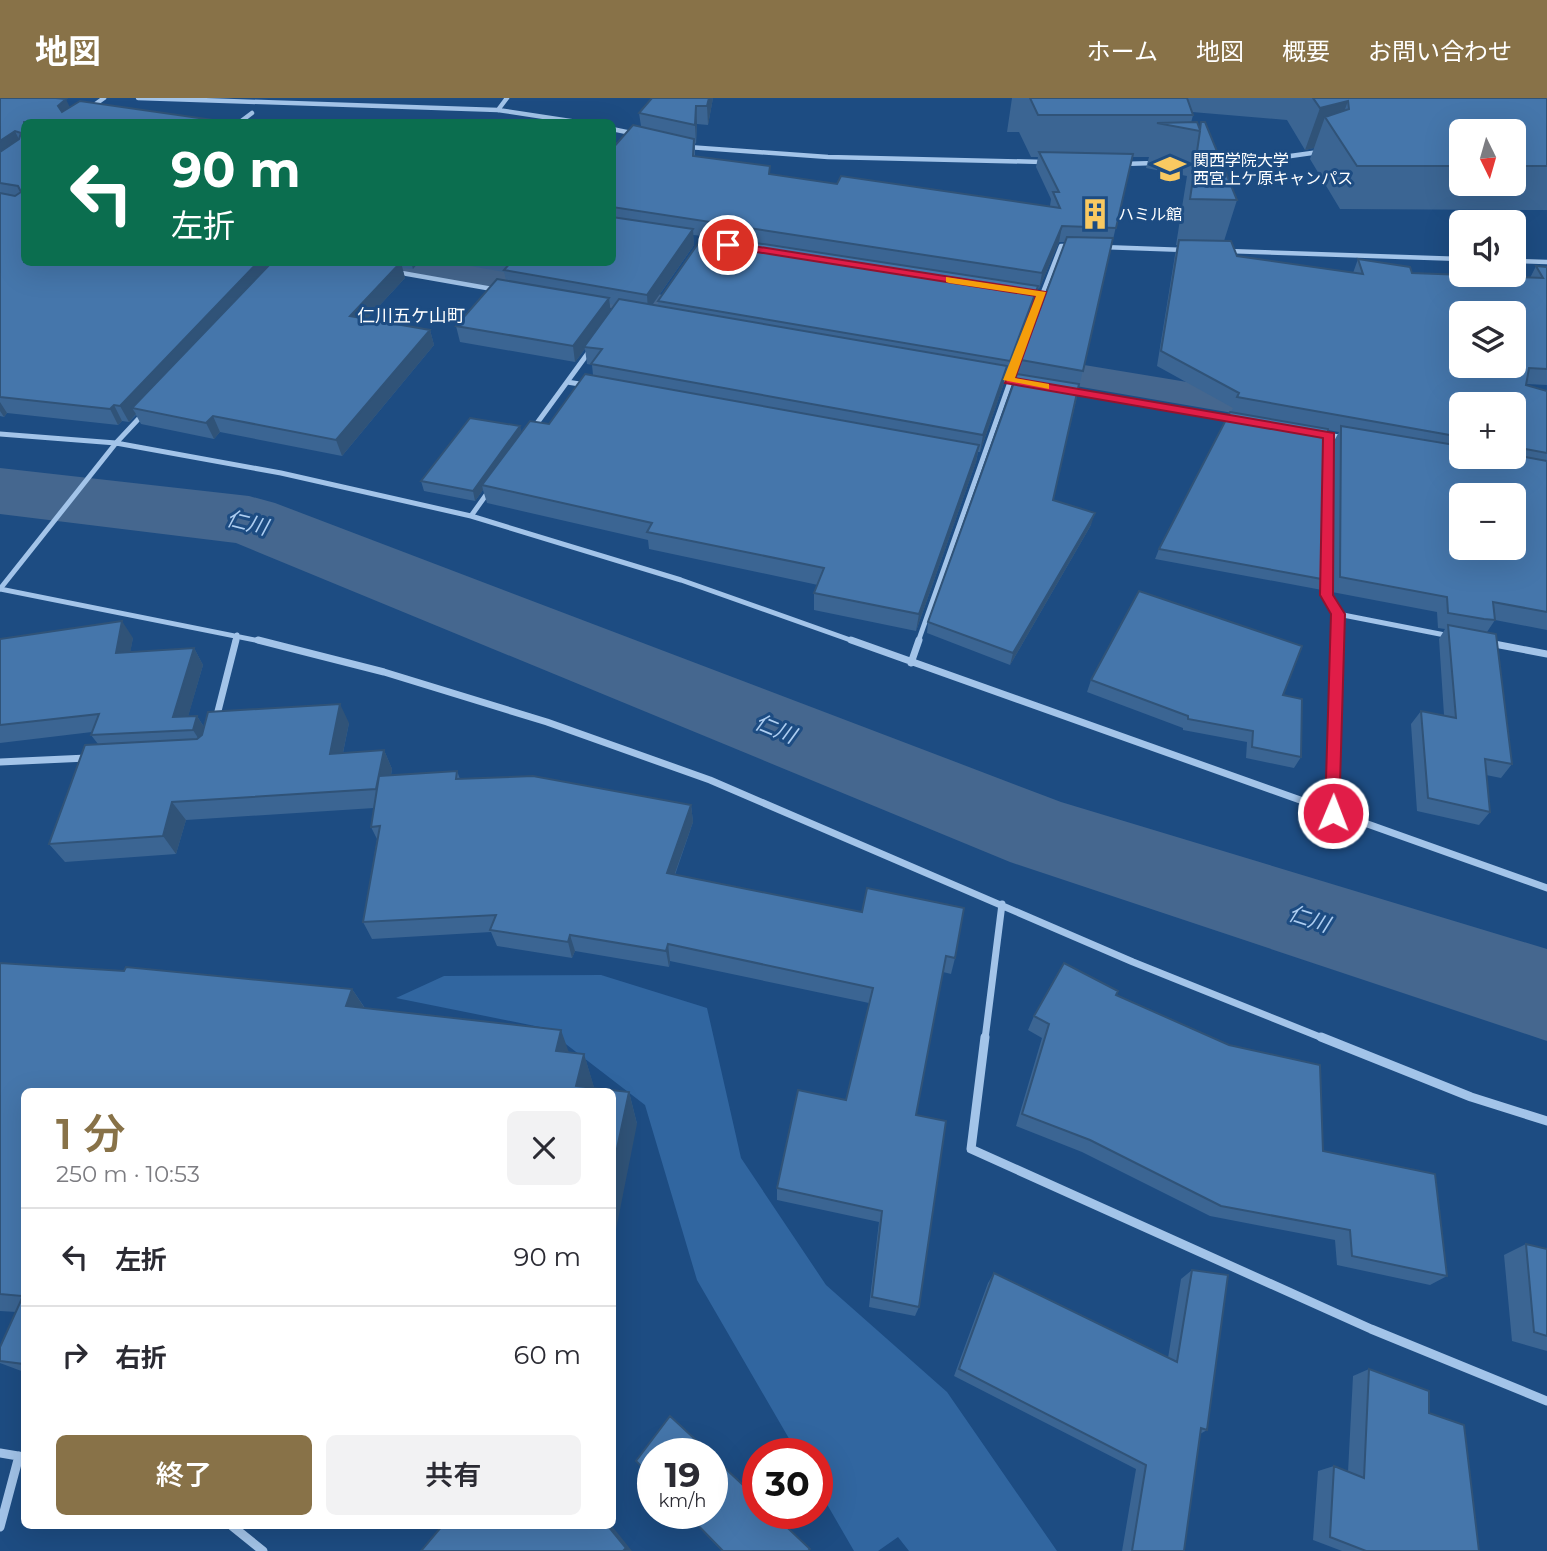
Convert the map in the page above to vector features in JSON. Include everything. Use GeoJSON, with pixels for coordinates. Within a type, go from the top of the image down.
{"type":"FeatureCollection","features":[{"type":"Feature","properties":{"kind":"street"},"geometry":{"type":"LineString","coordinates":[[84,113],[104,98]]}},
{"type":"Feature","properties":{"kind":"street"},"geometry":{"type":"LineString","coordinates":[[138,98],[498,110],[557,119]]}},
{"type":"Feature","properties":{"kind":"street"},"geometry":{"type":"LineString","coordinates":[[498,110],[507,98]]}},
{"type":"Feature","properties":{"kind":"street"},"geometry":{"type":"LineString","coordinates":[[244,119],[253,113]]}},
{"type":"Feature","properties":{"kind":"street"},"geometry":{"type":"LineString","coordinates":[[616,130],[639,135]]}},
{"type":"Feature","properties":{"kind":"street"},"geometry":{"type":"LineString","coordinates":[[684,146],[828,157],[1052,163]]}},
{"type":"Feature","properties":{"kind":"street"},"geometry":{"type":"LineString","coordinates":[[1202,162],[1262,160],[1322,151]]}},
{"type":"Feature","properties":{"kind":"street"},"geometry":{"type":"LineString","coordinates":[[1121,164],[1168,162]]}},
{"type":"Feature","properties":{"kind":"street"},"geometry":{"type":"LineString","coordinates":[[911,663],[1009,380],[1042,294],[1061,246],[1075,246]]}},
{"type":"Feature","properties":{"kind":"street"},"geometry":{"type":"LineString","coordinates":[[1089,247],[1199,250]]}},
{"type":"Feature","properties":{"kind":"street"},"geometry":{"type":"LineString","coordinates":[[1227,251],[1449,259]]}},
{"type":"Feature","properties":{"kind":"street"},"geometry":{"type":"LineString","coordinates":[[1526,261],[1547,262]]}},
{"type":"Feature","properties":{"kind":"street"},"geometry":{"type":"LineString","coordinates":[[385,270],[508,292]]}},
{"type":"Feature","properties":{"kind":"street"},"geometry":{"type":"LineString","coordinates":[[1029,292],[1042,294]]}},
{"type":"Feature","properties":{"kind":"street"},"geometry":{"type":"LineString","coordinates":[[527,438],[597,342]]}},
{"type":"Feature","properties":{"kind":"street"},"geometry":{"type":"LineString","coordinates":[[982,376],[1034,385]]}},
{"type":"Feature","properties":{"kind":"street"},"geometry":{"type":"LineString","coordinates":[[567,382],[594,387]]}},
{"type":"Feature","properties":{"kind":"street"},"geometry":{"type":"LineString","coordinates":[[1058,389],[1238,420]]}},
{"type":"Feature","properties":{"kind":"street"},"geometry":{"type":"LineString","coordinates":[[154,403],[116,443],[0,589],[237,635],[384,672],[547,722],[710,780],[1133,962],[1471,1097],[1547,1122]]}},
{"type":"Feature","properties":{"kind":"street"},"geometry":{"type":"LineString","coordinates":[[1316,433],[1357,440]]}},
{"type":"Feature","properties":{"kind":"street"},"geometry":{"type":"LineString","coordinates":[[0,434],[116,443],[281,473],[471,516],[681,580],[1547,888]]}},
{"type":"Feature","properties":{"kind":"street"},"geometry":{"type":"LineString","coordinates":[[1329,436],[1327,595],[1338,614],[1333,813]]}},
{"type":"Feature","properties":{"kind":"street"},"geometry":{"type":"LineString","coordinates":[[969,455],[982,458]]}},
{"type":"Feature","properties":{"kind":"street"},"geometry":{"type":"LineString","coordinates":[[471,516],[495,482]]}},
{"type":"Feature","properties":{"kind":"street"},"geometry":{"type":"LineString","coordinates":[[1338,614],[1456,637]]}},
{"type":"Feature","properties":{"kind":"street"},"geometry":{"type":"LineString","coordinates":[[214,726],[237,635]]}},
{"type":"Feature","properties":{"kind":"street"},"geometry":{"type":"LineString","coordinates":[[1482,642],[1547,654]]}},
{"type":"Feature","properties":{"kind":"street"},"geometry":{"type":"LineString","coordinates":[[0,762],[97,757]]}},
{"type":"Feature","properties":{"kind":"street"},"geometry":{"type":"LineString","coordinates":[[1002,904],[971,1149],[1371,1329],[1547,1401]]}},
{"type":"Feature","properties":{"kind":"street"},"geometry":{"type":"LineString","coordinates":[[0,1453],[21,1456]]}},
{"type":"Feature","properties":{"kind":"street"},"geometry":{"type":"LineString","coordinates":[[0,1527],[21,1459]]}},
{"type":"Feature","properties":{"kind":"street"},"geometry":{"type":"LineString","coordinates":[[236,1529],[263,1551]]}},
{"type":"Feature","properties":{"kind":"shaded area"},"geometry":{"type":"Polygon","coordinates":[[[601,975],[707,1008],[741,1158],[826,1285],[947,1392],[1057,1551],[909,1551],[898,1537],[878,1551],[854,1551],[833,1515],[833,1438],[789,1438],[697,1280],[645,1105],[545,1028],[396,998],[444,976],[601,975]]]}},
{"type":"Feature","properties":{"kind":"building"},"geometry":{"type":"Polygon","coordinates":[[[0,98],[66,99],[58,106],[62,112],[80,101],[206,119],[21,119],[21,133],[15,131],[0,141],[0,98]]]}},
{"type":"Feature","properties":{"kind":"building"},"geometry":{"type":"Polygon","coordinates":[[[652,98],[709,98],[707,106],[696,106],[695,125],[639,113],[652,98]]]}},
{"type":"Feature","properties":{"kind":"building"},"geometry":{"type":"Polygon","coordinates":[[[1030,98],[1187,98],[1193,115],[1038,115],[1030,98]]]}},
{"type":"Feature","properties":{"kind":"building"},"geometry":{"type":"Polygon","coordinates":[[[1313,98],[1547,98],[1547,166],[1526,166],[1526,119],[1449,119],[1449,166],[1357,166],[1325,117],[1349,109],[1348,101],[1320,108],[1313,98]]]}},
{"type":"Feature","properties":{"kind":"building"},"geometry":{"type":"Polygon","coordinates":[[[1197,122],[1200,130],[1201,122],[1205,122],[1237,200],[1190,199],[1200,131],[1157,123],[1197,122]]]}},
{"type":"Feature","properties":{"kind":"building"},"geometry":{"type":"Polygon","coordinates":[[[633,125],[694,139],[693,156],[770,166],[769,174],[837,184],[841,176],[1060,208],[1053,192],[1059,192],[1039,152],[1133,154],[1116,228],[1062,226],[1042,273],[616,208],[616,144],[633,125]]]}},
{"type":"Feature","properties":{"kind":"building"},"geometry":{"type":"Polygon","coordinates":[[[21,133],[21,192],[18,186],[0,183],[0,152],[19,139],[21,133]]]}},
{"type":"Feature","properties":{"kind":"building"},"geometry":{"type":"Polygon","coordinates":[[[21,192],[21,266],[254,266],[120,406],[114,405],[110,409],[0,397],[0,193],[15,196],[21,192]]]}},
{"type":"Feature","properties":{"kind":"building"},"geometry":{"type":"Polygon","coordinates":[[[616,218],[693,229],[647,295],[504,270],[508,266],[616,266],[616,218]]]}},
{"type":"Feature","properties":{"kind":"building"},"geometry":{"type":"Polygon","coordinates":[[[704,235],[1038,286],[1010,361],[658,301],[704,235]]]}},
{"type":"Feature","properties":{"kind":"building"},"geometry":{"type":"Polygon","coordinates":[[[1067,237],[1113,238],[1083,371],[1021,360],[1067,237]]]}},
{"type":"Feature","properties":{"kind":"building"},"geometry":{"type":"Polygon","coordinates":[[[1179,240],[1231,241],[1237,256],[1363,274],[1358,259],[1410,267],[1412,273],[1449,274],[1449,287],[1526,287],[1526,277],[1543,278],[1536,266],[1547,267],[1547,369],[1529,368],[1526,385],[1547,391],[1547,453],[1526,449],[1526,392],[1449,392],[1449,435],[1237,397],[1239,393],[1161,351],[1179,240]]]}},
{"type":"Feature","properties":{"kind":"building"},"geometry":{"type":"Polygon","coordinates":[[[268,266],[397,266],[350,316],[430,330],[336,440],[213,416],[206,423],[132,408],[268,266]]]}},
{"type":"Feature","properties":{"kind":"building"},"geometry":{"type":"Polygon","coordinates":[[[497,279],[609,298],[573,346],[456,326],[497,279]]]}},
{"type":"Feature","properties":{"kind":"building"},"geometry":{"type":"Polygon","coordinates":[[[619,299],[1007,366],[983,435],[591,364],[602,349],[584,347],[619,299]]]}},
{"type":"Feature","properties":{"kind":"building"},"geometry":{"type":"Polygon","coordinates":[[[585,374],[979,445],[919,614],[814,593],[824,568],[647,532],[652,523],[482,485],[530,421],[549,424],[585,374]]]}},
{"type":"Feature","properties":{"kind":"building"},"geometry":{"type":"Polygon","coordinates":[[[1017,374],[1079,384],[1053,500],[1095,513],[1013,653],[928,622],[1017,374]]]}},
{"type":"Feature","properties":{"kind":"building"},"geometry":{"type":"Polygon","coordinates":[[[1230,412],[1328,429],[1327,580],[1159,549],[1230,412]]]}},
{"type":"Feature","properties":{"kind":"building"},"geometry":{"type":"Polygon","coordinates":[[[470,418],[520,426],[473,491],[421,481],[470,418]]]}},
{"type":"Feature","properties":{"kind":"building"},"geometry":{"type":"Polygon","coordinates":[[[1341,426],[1449,444],[1449,469],[1526,469],[1526,457],[1547,461],[1547,612],[1493,602],[1495,620],[1484,619],[1448,613],[1447,597],[1340,577],[1341,426]]]}},
{"type":"Feature","properties":{"kind":"building"},"geometry":{"type":"Polygon","coordinates":[[[1139,591],[1302,646],[1283,695],[1302,699],[1301,757],[1252,747],[1253,731],[1188,719],[1188,716],[1091,680],[1139,591]]]}},
{"type":"Feature","properties":{"kind":"building"},"geometry":{"type":"Polygon","coordinates":[[[122,621],[116,653],[194,648],[173,717],[197,716],[193,730],[91,735],[99,714],[0,725],[0,639],[122,621]]]}},
{"type":"Feature","properties":{"kind":"building"},"geometry":{"type":"Polygon","coordinates":[[[1448,625],[1496,634],[1512,764],[1485,759],[1490,812],[1428,798],[1421,711],[1456,718],[1448,625]]]}},
{"type":"Feature","properties":{"kind":"building"},"geometry":{"type":"Polygon","coordinates":[[[340,704],[330,754],[384,750],[376,789],[172,802],[163,836],[49,844],[85,745],[197,739],[202,735],[208,712],[340,704]]]}},
{"type":"Feature","properties":{"kind":"building"},"geometry":{"type":"Polygon","coordinates":[[[457,771],[456,779],[533,776],[691,805],[667,873],[862,912],[867,888],[964,908],[955,958],[946,956],[916,1115],[946,1121],[919,1307],[872,1297],[882,1211],[777,1188],[798,1090],[846,1100],[873,988],[668,944],[666,951],[570,935],[568,942],[490,930],[496,915],[363,922],[380,826],[371,827],[379,776],[457,771]]]}},
{"type":"Feature","properties":{"kind":"building"},"geometry":{"type":"Polygon","coordinates":[[[0,963],[124,971],[126,967],[352,989],[346,1006],[561,1030],[556,1051],[584,1054],[576,1086],[594,1088],[21,1088],[21,1296],[0,1294],[0,963]]]}},
{"type":"Feature","properties":{"kind":"building"},"geometry":{"type":"Polygon","coordinates":[[[1064,963],[1118,991],[1116,995],[1229,1045],[1320,1065],[1323,1151],[1435,1174],[1447,1276],[1352,1256],[1350,1230],[1221,1206],[1090,1140],[1022,1114],[1049,1024],[1034,1016],[1064,963]]]}},
{"type":"Feature","properties":{"kind":"building"},"geometry":{"type":"Polygon","coordinates":[[[616,1091],[629,1092],[616,1153],[616,1091]]]}},
{"type":"Feature","properties":{"kind":"building"},"geometry":{"type":"Polygon","coordinates":[[[1526,1244],[1547,1249],[1547,1336],[1534,1332],[1526,1244]]]}},
{"type":"Feature","properties":{"kind":"building"},"geometry":{"type":"Polygon","coordinates":[[[1192,1270],[1228,1275],[1207,1430],[1201,1428],[1184,1551],[1132,1551],[1146,1465],[959,1369],[994,1273],[1177,1362],[1192,1270]]]}},
{"type":"Feature","properties":{"kind":"building"},"geometry":{"type":"Polygon","coordinates":[[[21,1300],[21,1364],[0,1361],[0,1347],[21,1300]]]}},
{"type":"Feature","properties":{"kind":"building"},"geometry":{"type":"Polygon","coordinates":[[[1369,1369],[1429,1391],[1429,1413],[1464,1425],[1479,1551],[1366,1551],[1330,1537],[1334,1466],[1364,1478],[1369,1369]]]}},
{"type":"Feature","properties":{"kind":"building"},"geometry":{"type":"Polygon","coordinates":[[[670,1416],[694,1438],[653,1438],[670,1416]]]}},
{"type":"Feature","properties":{"kind":"building"},"geometry":{"type":"Polygon","coordinates":[[[728,1471],[742,1484],[742,1529],[789,1529],[810,1549],[808,1551],[723,1551],[702,1529],[728,1529],[728,1471]]]}},
{"type":"Feature","properties":{"kind":"building"},"geometry":{"type":"Polygon","coordinates":[[[439,1529],[610,1529],[626,1548],[623,1551],[421,1551],[439,1529]]]}},
{"type":"Feature","properties":{"kind":"waterway"},"geometry":{"type":"LineString","coordinates":[[413,266],[732,317]]}},
{"type":"Feature","properties":{"kind":"waterway"},"geometry":{"type":"LineString","coordinates":[[938,352],[1291,411]]}},
{"type":"Feature","properties":{"kind":"waterway","name":"仁川"},"geometry":{"type":"LineString","coordinates":[[0,491],[249,520],[1043,835],[1547,995]]}},
{"type":"Feature","properties":{"kind":"slow traffic"},"geometry":{"type":"LineString","coordinates":[[949,280],[1042,294],[1009,380],[1045,387]]}},
{"type":"Feature","properties":{"kind":"place","name":"関西学院大学 西宮上ケ原キャンパス"},"geometry":{"type":"Point","coordinates":[1170,169]}},
{"type":"Feature","properties":{"kind":"place","name":"ハミル館"},"geometry":{"type":"Point","coordinates":[1095,214]}},
{"type":"Feature","properties":{"kind":"district","name":"仁川五ケ山町"},"geometry":{"type":"Point","coordinates":[411,316]}},
{"type":"Feature","properties":{"kind":"route"},"geometry":{"type":"LineString","coordinates":[[728,245],[1042,294],[1009,380],[1329,436],[1327,595],[1338,614],[1333,813]]}}]}
